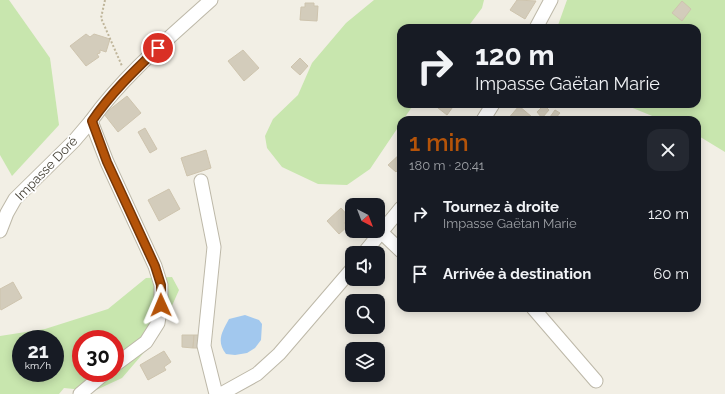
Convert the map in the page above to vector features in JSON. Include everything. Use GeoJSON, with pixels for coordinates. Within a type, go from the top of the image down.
{"type":"FeatureCollection","features":[{"type":"Feature","properties":{"kind":"street"},"geometry":{"type":"LineString","coordinates":[[92,121],[102,106],[127,77],[211,0]]}},
{"type":"Feature","properties":{"kind":"street"},"geometry":{"type":"LineString","coordinates":[[538,24],[552,0]]}},
{"type":"Feature","properties":{"kind":"street","name":"Impasse Doré"},"geometry":{"type":"LineString","coordinates":[[0,231],[7,213],[15,199],[74,141],[92,121],[107,162],[155,266],[161,285],[161,305],[158,323],[146,342],[124,358]]}},
{"type":"Feature","properties":{"kind":"street"},"geometry":{"type":"LineString","coordinates":[[200,181],[214,247],[204,346],[216,394]]}},
{"type":"Feature","properties":{"kind":"street"},"geometry":{"type":"LineString","coordinates":[[385,227],[397,213]]}},
{"type":"Feature","properties":{"kind":"street"},"geometry":{"type":"LineString","coordinates":[[385,236],[397,247]]}},
{"type":"Feature","properties":{"kind":"street"},"geometry":{"type":"LineString","coordinates":[[370,246],[376,238]]}},
{"type":"Feature","properties":{"kind":"street"},"geometry":{"type":"LineString","coordinates":[[221,394],[258,374],[280,354],[345,276]]}},
{"type":"Feature","properties":{"kind":"street"},"geometry":{"type":"LineString","coordinates":[[536,312],[596,381]]}},
{"type":"Feature","properties":{"kind":"street"},"geometry":{"type":"LineString","coordinates":[[80,394],[94,382]]}},
{"type":"Feature","properties":{"kind":"path"},"geometry":{"type":"LineString","coordinates":[[105,0],[101,18],[127,77]]}},
{"type":"Feature","properties":{"kind":"green space"},"geometry":{"type":"Polygon","coordinates":[[[0,0],[9,0],[50,58],[59,125],[12,176],[0,155],[0,0]]]}},
{"type":"Feature","properties":{"kind":"green space"},"geometry":{"type":"Polygon","coordinates":[[[374,0],[484,0],[482,8],[470,24],[397,24],[397,108],[411,108],[406,116],[397,116],[397,129],[370,169],[347,185],[318,184],[282,167],[267,148],[265,136],[273,119],[298,95],[312,63],[346,23],[374,0]]]}},
{"type":"Feature","properties":{"kind":"green space"},"geometry":{"type":"Polygon","coordinates":[[[567,0],[725,0],[725,152],[701,137],[701,116],[652,116],[633,108],[701,108],[701,24],[558,24],[567,0]]]}},
{"type":"Feature","properties":{"kind":"green space"},"geometry":{"type":"Polygon","coordinates":[[[172,277],[179,290],[159,335],[124,376],[124,330],[72,330],[72,382],[113,382],[94,391],[64,388],[59,394],[0,394],[0,336],[12,334],[12,382],[64,382],[64,330],[39,330],[108,309],[146,278],[172,277]]]}},
{"type":"Feature","properties":{"kind":"water"},"geometry":{"type":"Polygon","coordinates":[[[245,315],[259,320],[262,324],[261,340],[255,348],[247,353],[235,355],[226,354],[221,345],[221,336],[224,328],[229,319],[245,315]]]}},
{"type":"Feature","properties":{"kind":"building"},"geometry":{"type":"Polygon","coordinates":[[[517,0],[536,1],[525,19],[510,10],[517,0]]]}},
{"type":"Feature","properties":{"kind":"building"},"geometry":{"type":"Polygon","coordinates":[[[682,1],[691,9],[682,21],[672,13],[682,1]]]}},
{"type":"Feature","properties":{"kind":"building"},"geometry":{"type":"Polygon","coordinates":[[[305,3],[314,3],[314,6],[318,6],[317,21],[300,20],[301,7],[305,7],[305,3]]]}},
{"type":"Feature","properties":{"kind":"building"},"geometry":{"type":"Polygon","coordinates":[[[86,34],[90,37],[94,34],[110,39],[106,52],[100,50],[100,53],[97,54],[99,57],[86,66],[70,46],[86,34]]]}},
{"type":"Feature","properties":{"kind":"building"},"geometry":{"type":"Polygon","coordinates":[[[243,50],[259,68],[244,81],[228,61],[243,50]]]}},
{"type":"Feature","properties":{"kind":"building"},"geometry":{"type":"Polygon","coordinates":[[[300,58],[308,66],[300,75],[291,67],[300,58]]]}},
{"type":"Feature","properties":{"kind":"building"},"geometry":{"type":"Polygon","coordinates":[[[127,96],[141,113],[118,132],[104,114],[127,96]]]}},
{"type":"Feature","properties":{"kind":"building"},"geometry":{"type":"Polygon","coordinates":[[[438,108],[452,108],[447,115],[438,108]]]}},
{"type":"Feature","properties":{"kind":"building"},"geometry":{"type":"Polygon","coordinates":[[[517,108],[521,108],[531,116],[510,116],[517,108]]]}},
{"type":"Feature","properties":{"kind":"building"},"geometry":{"type":"Polygon","coordinates":[[[541,108],[547,108],[549,110],[544,116],[540,116],[537,112],[541,108]]]}},
{"type":"Feature","properties":{"kind":"building"},"geometry":{"type":"Polygon","coordinates":[[[555,110],[560,113],[557,116],[551,116],[555,110]]]}},
{"type":"Feature","properties":{"kind":"building"},"geometry":{"type":"Polygon","coordinates":[[[145,128],[157,149],[150,153],[138,132],[145,128]]]}},
{"type":"Feature","properties":{"kind":"building"},"geometry":{"type":"Polygon","coordinates":[[[206,150],[211,168],[187,176],[181,158],[206,150]]]}},
{"type":"Feature","properties":{"kind":"building"},"geometry":{"type":"Polygon","coordinates":[[[397,157],[396,172],[388,165],[397,157]]]}},
{"type":"Feature","properties":{"kind":"building"},"geometry":{"type":"Polygon","coordinates":[[[169,189],[180,209],[159,221],[148,200],[169,189]]]}},
{"type":"Feature","properties":{"kind":"building"},"geometry":{"type":"Polygon","coordinates":[[[341,208],[345,212],[345,229],[339,234],[327,221],[341,208]]]}},
{"type":"Feature","properties":{"kind":"building"},"geometry":{"type":"Polygon","coordinates":[[[13,282],[22,298],[1,310],[0,289],[13,282]]]}},
{"type":"Feature","properties":{"kind":"building"},"geometry":{"type":"Polygon","coordinates":[[[182,335],[194,335],[193,348],[182,347],[182,335]]]}},
{"type":"Feature","properties":{"kind":"building"},"geometry":{"type":"Polygon","coordinates":[[[194,335],[199,335],[198,348],[193,348],[194,335]]]}},
{"type":"Feature","properties":{"kind":"building"},"geometry":{"type":"Polygon","coordinates":[[[164,351],[171,362],[164,367],[166,370],[148,380],[140,365],[164,351]]]}},
{"type":"Feature","properties":{"kind":"route"},"geometry":{"type":"LineString","coordinates":[[158,48],[127,77],[102,106],[92,121],[107,162],[155,266],[161,285],[161,305]]}}]}
